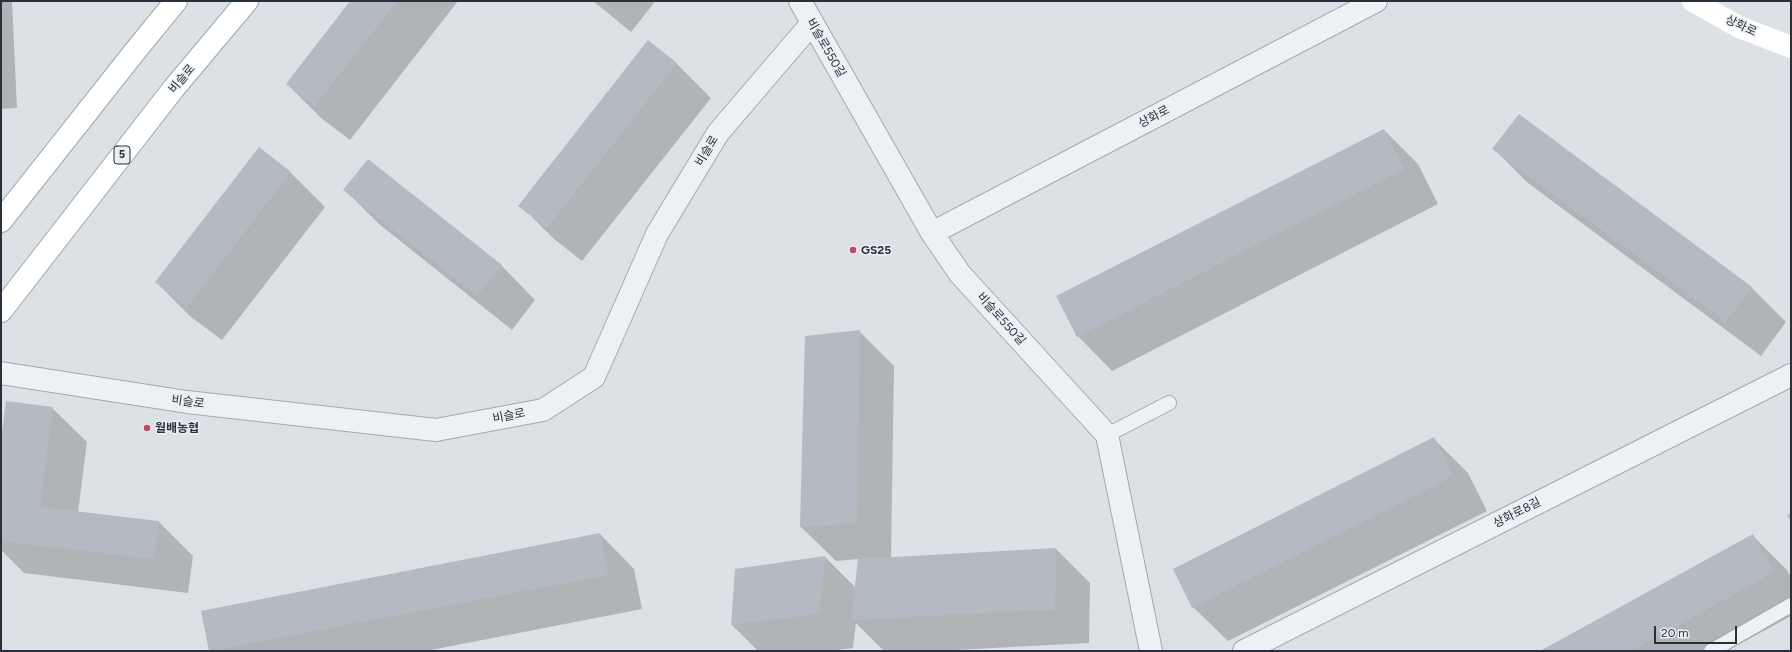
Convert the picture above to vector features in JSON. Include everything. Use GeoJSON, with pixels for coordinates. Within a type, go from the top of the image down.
{"type":"FeatureCollection","features":[{"type":"Feature","properties":{"kind":"main road"},"geometry":{"type":"LineString","coordinates":[[1,222],[176,1]]}},
{"type":"Feature","properties":{"kind":"main road","name":"비슬로"},"geometry":{"type":"LineString","coordinates":[[1,311],[174,88],[247,1]]}},
{"type":"Feature","properties":{"kind":"main road","name":"상화로"},"geometry":{"type":"LineString","coordinates":[[1693,1],[1739,27],[1791,47]]}},
{"type":"Feature","properties":{"kind":"street","name":"비슬로550길"},"geometry":{"type":"LineString","coordinates":[[800,1],[932,233],[960,274],[1107,435]]}},
{"type":"Feature","properties":{"kind":"street","name":"상화로"},"geometry":{"type":"LineString","coordinates":[[932,233],[1376,1]]}},
{"type":"Feature","properties":{"kind":"street","name":"비슬로"},"geometry":{"type":"LineString","coordinates":[[1,373],[187,402],[436,430],[543,410],[594,377],[657,234],[718,133],[812,24]]}},
{"type":"Feature","properties":{"kind":"street","name":"상화로8길"},"geometry":{"type":"LineString","coordinates":[[1244,651],[1791,375]]}},
{"type":"Feature","properties":{"kind":"street"},"geometry":{"type":"LineString","coordinates":[[1107,435],[1151,651]]}},
{"type":"Feature","properties":{"kind":"lane"},"geometry":{"type":"LineString","coordinates":[[1107,435],[1169,403]]}},
{"type":"Feature","properties":{"kind":"lane"},"geometry":{"type":"LineString","coordinates":[[1711,651],[1791,605]]}},
{"type":"Feature","properties":{"kind":"building"},"geometry":{"type":"Polygon","coordinates":[[[350,1],[397,1],[315,106],[286,84],[350,1]]]}},
{"type":"Feature","properties":{"kind":"building"},"geometry":{"type":"Polygon","coordinates":[[[648,40],[677,63],[547,228],[518,206],[648,40]]]}},
{"type":"Feature","properties":{"kind":"building"},"geometry":{"type":"Polygon","coordinates":[[[1519,114],[1752,287],[1726,322],[1492,149],[1519,114]]]}},
{"type":"Feature","properties":{"kind":"building"},"geometry":{"type":"Polygon","coordinates":[[[1384,129],[1404,169],[1077,337],[1056,296],[1384,129]]]}},
{"type":"Feature","properties":{"kind":"building"},"geometry":{"type":"Polygon","coordinates":[[[259,147],[291,172],[187,307],[155,282],[259,147]]]}},
{"type":"Feature","properties":{"kind":"building"},"geometry":{"type":"Polygon","coordinates":[[[368,159],[502,265],[477,296],[343,190],[368,159]]]}},
{"type":"Feature","properties":{"kind":"building"},"geometry":{"type":"Polygon","coordinates":[[[860,330],[857,523],[800,527],[805,336],[860,330]]]}},
{"type":"Feature","properties":{"kind":"building"},"geometry":{"type":"Polygon","coordinates":[[[6,401],[53,407],[40,507],[159,521],[154,559],[1,541],[1,440],[6,401]]]}},
{"type":"Feature","properties":{"kind":"building"},"geometry":{"type":"Polygon","coordinates":[[[1434,437],[1453,476],[1192,608],[1173,569],[1434,437]]]}},
{"type":"Feature","properties":{"kind":"building"},"geometry":{"type":"Polygon","coordinates":[[[1791,513],[1791,522],[1787,515],[1791,513]]]}},
{"type":"Feature","properties":{"kind":"building"},"geometry":{"type":"Polygon","coordinates":[[[600,533],[608,575],[209,651],[201,611],[600,533]]]}},
{"type":"Feature","properties":{"kind":"building"},"geometry":{"type":"Polygon","coordinates":[[[1753,534],[1774,572],[1631,651],[1540,651],[1753,534]]]}},
{"type":"Feature","properties":{"kind":"building"},"geometry":{"type":"Polygon","coordinates":[[[1056,548],[1055,609],[851,620],[858,559],[1056,548]]]}},
{"type":"Feature","properties":{"kind":"building"},"geometry":{"type":"Polygon","coordinates":[[[825,556],[819,614],[731,625],[735,569],[825,556]]]}},
{"type":"Feature","properties":{"kind":"place","name":"GS25"},"geometry":{"type":"Point","coordinates":[853,250]}},
{"type":"Feature","properties":{"kind":"place","name":"월배농협"},"geometry":{"type":"Point","coordinates":[147,428]}}]}
